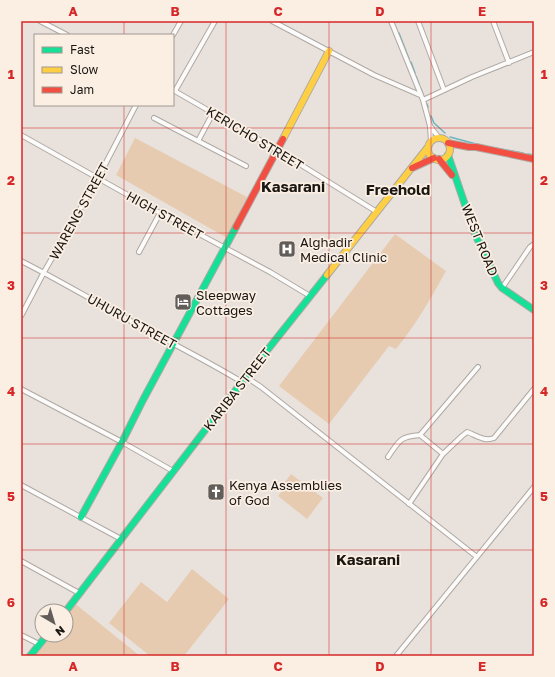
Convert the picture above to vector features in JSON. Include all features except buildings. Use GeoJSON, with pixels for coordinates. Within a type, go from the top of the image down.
{"type":"FeatureCollection","features":[{"type":"Feature","properties":{"kind":"street"},"geometry":{"type":"LineString","coordinates":[[40,21],[65,34]]}},
{"type":"Feature","properties":{"kind":"street"},"geometry":{"type":"LineString","coordinates":[[174,34],[181,21]]}},
{"type":"Feature","properties":{"kind":"street"},"geometry":{"type":"LineString","coordinates":[[174,91],[215,21]]}},
{"type":"Feature","properties":{"kind":"street"},"geometry":{"type":"LineString","coordinates":[[272,21],[374,74],[420,95]]}},
{"type":"Feature","properties":{"kind":"street"},"geometry":{"type":"LineString","coordinates":[[391,21],[422,100],[430,126],[429,153],[436,159]]}},
{"type":"Feature","properties":{"kind":"street"},"geometry":{"type":"LineString","coordinates":[[418,21],[444,90]]}},
{"type":"Feature","properties":{"kind":"street"},"geometry":{"type":"LineString","coordinates":[[493,21],[509,63]]}},
{"type":"Feature","properties":{"kind":"street"},"geometry":{"type":"LineString","coordinates":[[80,517],[122,442],[329,51]]}},
{"type":"Feature","properties":{"kind":"street"},"geometry":{"type":"LineString","coordinates":[[422,100],[534,52]]}},
{"type":"Feature","properties":{"kind":"street","name":"KERICHO STREET"},"geometry":{"type":"LineString","coordinates":[[174,91],[277,150],[377,212]]}},
{"type":"Feature","properties":{"kind":"street","name":"WARENG STREET"},"geometry":{"type":"LineString","coordinates":[[21,316],[44,272],[98,178],[135,106]]}},
{"type":"Feature","properties":{"kind":"street"},"geometry":{"type":"LineString","coordinates":[[198,141],[213,113]]}},
{"type":"Feature","properties":{"kind":"street"},"geometry":{"type":"LineString","coordinates":[[154,118],[246,166]]}},
{"type":"Feature","properties":{"kind":"street"},"geometry":{"type":"LineString","coordinates":[[430,126],[440,138]]}},
{"type":"Feature","properties":{"kind":"street","name":"HIGH STREET"},"geometry":{"type":"LineString","coordinates":[[21,135],[160,213],[270,272],[310,296]]}},
{"type":"Feature","properties":{"kind":"street"},"geometry":{"type":"LineString","coordinates":[[430,144],[436,138],[445,139],[450,145],[449,153]]}},
{"type":"Feature","properties":{"kind":"street"},"geometry":{"type":"LineString","coordinates":[[448,143],[534,159]]}},
{"type":"Feature","properties":{"kind":"street","name":"KARIBA STREET"},"geometry":{"type":"LineString","coordinates":[[72,603],[242,382],[430,144]]}},
{"type":"Feature","properties":{"kind":"street"},"geometry":{"type":"LineString","coordinates":[[410,169],[436,159],[444,158],[449,153],[466,146]]}},
{"type":"Feature","properties":{"kind":"street","name":"WEST ROAD"},"geometry":{"type":"LineString","coordinates":[[449,153],[455,177],[475,234],[496,279],[502,288],[534,310]]}},
{"type":"Feature","properties":{"kind":"street","name":"WEST ROAD"},"geometry":{"type":"LineString","coordinates":[[436,159],[455,177]]}},
{"type":"Feature","properties":{"kind":"street"},"geometry":{"type":"LineString","coordinates":[[140,252],[160,213]]}},
{"type":"Feature","properties":{"kind":"street"},"geometry":{"type":"LineString","coordinates":[[502,288],[530,247],[534,244]]}},
{"type":"Feature","properties":{"kind":"street","name":"UHURU STREET"},"geometry":{"type":"LineString","coordinates":[[21,261],[44,272],[242,382]]}},
{"type":"Feature","properties":{"kind":"street"},"geometry":{"type":"LineString","coordinates":[[420,436],[478,367]]}},
{"type":"Feature","properties":{"kind":"street"},"geometry":{"type":"LineString","coordinates":[[246,377],[261,387],[476,557]]}},
{"type":"Feature","properties":{"kind":"street"},"geometry":{"type":"LineString","coordinates":[[21,389],[122,442],[173,471]]}},
{"type":"Feature","properties":{"kind":"street"},"geometry":{"type":"LineString","coordinates":[[409,504],[443,454],[462,436],[467,432],[481,438],[490,440],[494,438],[534,389]]}},
{"type":"Feature","properties":{"kind":"street"},"geometry":{"type":"LineString","coordinates":[[388,457],[401,439],[409,436],[420,436],[443,454]]}},
{"type":"Feature","properties":{"kind":"street"},"geometry":{"type":"LineString","coordinates":[[21,485],[121,539]]}},
{"type":"Feature","properties":{"kind":"street"},"geometry":{"type":"LineString","coordinates":[[396,656],[534,487]]}},
{"type":"Feature","properties":{"kind":"street"},"geometry":{"type":"LineString","coordinates":[[21,561],[79,593]]}},
{"type":"Feature","properties":{"kind":"street"},"geometry":{"type":"LineString","coordinates":[[21,635],[39,644],[30,656]]}},
{"type":"Feature","properties":{"kind":"shaded area"},"geometry":{"type":"Polygon","coordinates":[[[135,138],[247,197],[227,238],[116,175],[135,138]]]}},
{"type":"Feature","properties":{"kind":"shaded area"},"geometry":{"type":"Polygon","coordinates":[[[395,234],[446,271],[423,311],[403,340],[396,349],[389,346],[329,424],[279,386],[395,234]]]}},
{"type":"Feature","properties":{"kind":"shaded area"},"geometry":{"type":"Polygon","coordinates":[[[291,474],[323,498],[307,519],[278,496],[285,487],[285,482],[291,474]]]}},
{"type":"Feature","properties":{"kind":"shaded area"},"geometry":{"type":"Polygon","coordinates":[[[192,569],[229,599],[184,656],[150,656],[109,623],[141,582],[167,602],[192,569]]]}},
{"type":"Feature","properties":{"kind":"shaded area"},"geometry":{"type":"Polygon","coordinates":[[[73,602],[140,656],[29,656],[40,643],[74,643],[74,603],[72,603],[73,602]]]}},
{"type":"Feature","properties":{"kind":"waterway"},"geometry":{"type":"LineString","coordinates":[[399,33],[409,59]]}},
{"type":"Feature","properties":{"kind":"waterway"},"geometry":{"type":"LineString","coordinates":[[411,62],[415,73]]}},
{"type":"Feature","properties":{"kind":"waterway"},"geometry":{"type":"LineString","coordinates":[[416,76],[419,84]]}},
{"type":"Feature","properties":{"kind":"waterway"},"geometry":{"type":"LineString","coordinates":[[421,89],[423,95]]}},
{"type":"Feature","properties":{"kind":"waterway"},"geometry":{"type":"LineString","coordinates":[[431,116],[434,123],[445,133]]}},
{"type":"Feature","properties":{"kind":"waterway"},"geometry":{"type":"LineString","coordinates":[[450,137],[480,145]]}},
{"type":"Feature","properties":{"kind":"waterway"},"geometry":{"type":"LineString","coordinates":[[484,146],[523,153]]}},
{"type":"Feature","properties":{"kind":"waterway"},"geometry":{"type":"LineString","coordinates":[[528,154],[534,155]]}},
{"type":"Feature","properties":{"kind":"traffic: fast"},"geometry":{"type":"LineString","coordinates":[[448,155],[475,234],[498,283],[502,288],[534,310]]}},
{"type":"Feature","properties":{"kind":"traffic: fast"},"geometry":{"type":"LineString","coordinates":[[81,517],[236,227]]}},
{"type":"Feature","properties":{"kind":"traffic: fast"},"geometry":{"type":"LineString","coordinates":[[72,603],[242,382],[327,275]]}},
{"type":"Feature","properties":{"kind":"traffic: fast"},"geometry":{"type":"LineString","coordinates":[[30,656],[41,643]]}},
{"type":"Feature","properties":{"kind":"traffic: slow"},"geometry":{"type":"LineString","coordinates":[[283,139],[329,51]]}},
{"type":"Feature","properties":{"kind":"traffic: slow"},"geometry":{"type":"LineString","coordinates":[[439,138],[447,141],[450,149],[447,157],[439,160],[431,157],[428,149],[431,141],[439,138]]}},
{"type":"Feature","properties":{"kind":"traffic: slow"},"geometry":{"type":"LineString","coordinates":[[327,275],[428,147]]}},
{"type":"Feature","properties":{"kind":"traffic: jam"},"geometry":{"type":"LineString","coordinates":[[236,227],[283,139]]}},
{"type":"Feature","properties":{"kind":"traffic: jam"},"geometry":{"type":"LineString","coordinates":[[448,143],[534,159]]}},
{"type":"Feature","properties":{"kind":"traffic: jam"},"geometry":{"type":"LineString","coordinates":[[412,168],[434,158]]}},
{"type":"Feature","properties":{"kind":"traffic: jam"},"geometry":{"type":"LineString","coordinates":[[439,159],[452,175]]}},
{"type":"Feature","properties":{"kind":"place","name":"Alghadir Medical Clinic"},"geometry":{"type":"Point","coordinates":[287,249]}},
{"type":"Feature","properties":{"kind":"place","name":"Sleepway Cottages"},"geometry":{"type":"Point","coordinates":[183,302]}},
{"type":"Feature","properties":{"kind":"place","name":"Kenya Assemblies of God"},"geometry":{"type":"Point","coordinates":[216,492]}},
{"type":"Feature","properties":{"kind":"district","name":"Kasarani"},"geometry":{"type":"Point","coordinates":[293,186]}},
{"type":"Feature","properties":{"kind":"district","name":"Freehold"},"geometry":{"type":"Point","coordinates":[398,189]}},
{"type":"Feature","properties":{"kind":"district","name":"Kasarani"},"geometry":{"type":"Point","coordinates":[368,559]}}]}
